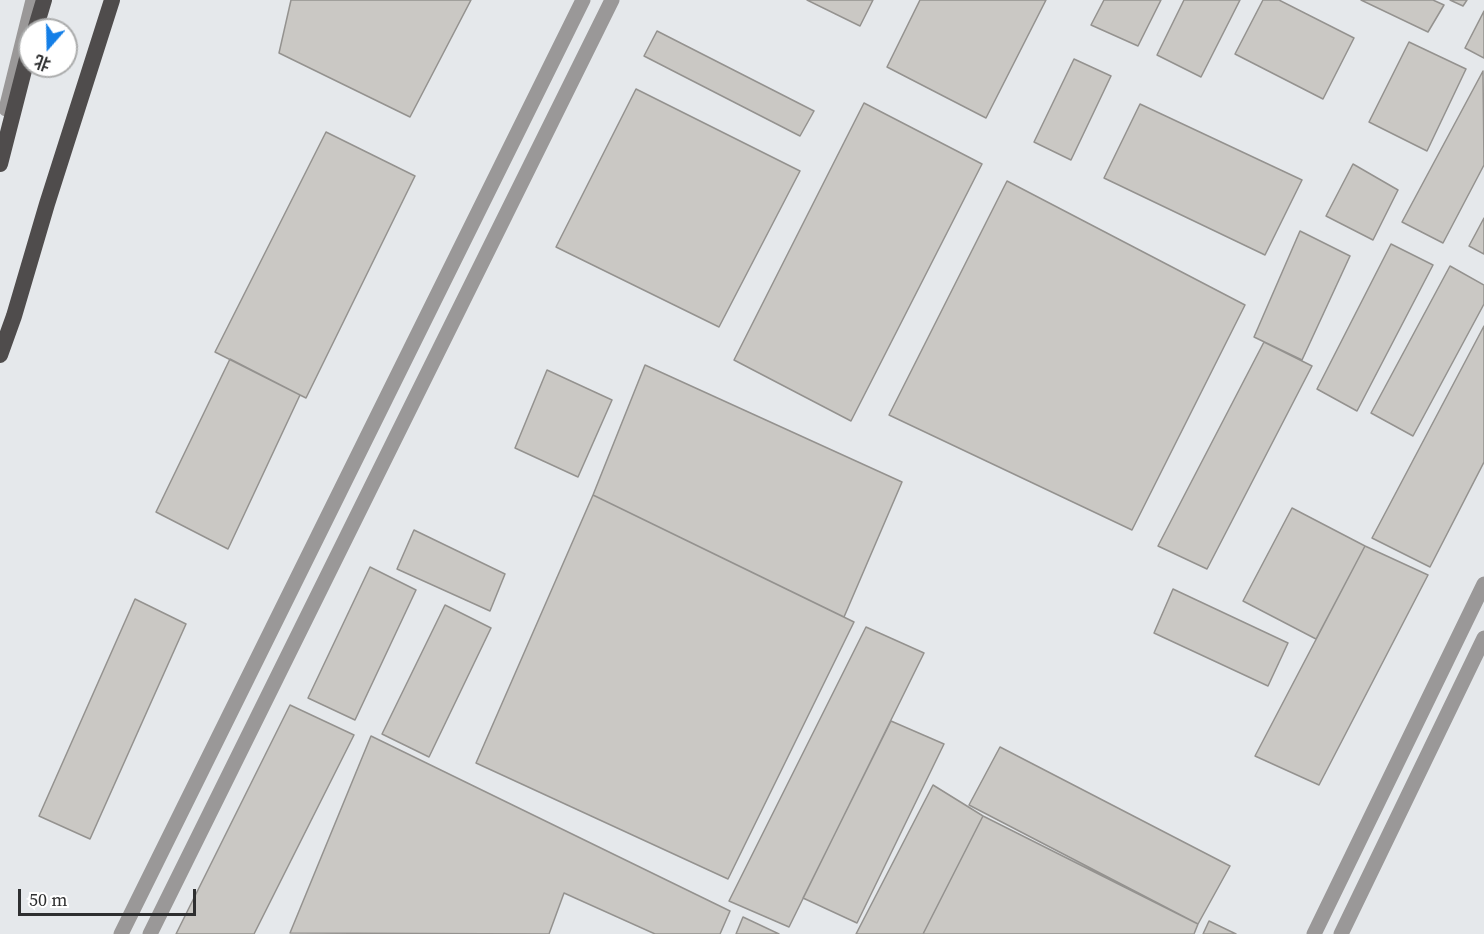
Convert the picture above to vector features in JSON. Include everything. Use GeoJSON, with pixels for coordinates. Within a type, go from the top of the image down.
{"type":"FeatureCollection","features":[{"type":"Feature","properties":{"kind":"highway"},"geometry":{"type":"LineString","coordinates":[[39,18],[44,0]]}},
{"type":"Feature","properties":{"kind":"highway"},"geometry":{"type":"LineString","coordinates":[[0,355],[112,0]]}},
{"type":"Feature","properties":{"kind":"highway"},"geometry":{"type":"LineString","coordinates":[[0,164],[22,78]]}},
{"type":"Feature","properties":{"kind":"street"},"geometry":{"type":"LineString","coordinates":[[0,132],[33,0]]}},
{"type":"Feature","properties":{"kind":"street"},"geometry":{"type":"LineString","coordinates":[[121,934],[583,0]]}},
{"type":"Feature","properties":{"kind":"street"},"geometry":{"type":"LineString","coordinates":[[150,934],[612,0]]}},
{"type":"Feature","properties":{"kind":"street"},"geometry":{"type":"LineString","coordinates":[[1314,934],[1484,584]]}},
{"type":"Feature","properties":{"kind":"street"},"geometry":{"type":"LineString","coordinates":[[1341,934],[1484,638]]}},
{"type":"Feature","properties":{"kind":"building"},"geometry":{"type":"Polygon","coordinates":[[[291,0],[471,0],[410,117],[279,53],[291,0]]]}},
{"type":"Feature","properties":{"kind":"building"},"geometry":{"type":"Polygon","coordinates":[[[807,0],[873,0],[860,26],[807,0]]]}},
{"type":"Feature","properties":{"kind":"building"},"geometry":{"type":"Polygon","coordinates":[[[920,0],[1046,0],[986,118],[887,67],[920,0]]]}},
{"type":"Feature","properties":{"kind":"building"},"geometry":{"type":"Polygon","coordinates":[[[1104,0],[1161,0],[1138,46],[1091,25],[1104,0]]]}},
{"type":"Feature","properties":{"kind":"building"},"geometry":{"type":"Polygon","coordinates":[[[1184,0],[1240,0],[1201,77],[1157,55],[1184,0]]]}},
{"type":"Feature","properties":{"kind":"building"},"geometry":{"type":"Polygon","coordinates":[[[1263,0],[1279,0],[1354,38],[1323,99],[1235,54],[1263,0]]]}},
{"type":"Feature","properties":{"kind":"building"},"geometry":{"type":"Polygon","coordinates":[[[1361,0],[1433,0],[1444,5],[1428,32],[1361,0]]]}},
{"type":"Feature","properties":{"kind":"building"},"geometry":{"type":"Polygon","coordinates":[[[1450,0],[1467,0],[1463,6],[1450,0]]]}},
{"type":"Feature","properties":{"kind":"building"},"geometry":{"type":"Polygon","coordinates":[[[1484,11],[1484,58],[1465,48],[1484,11]]]}},
{"type":"Feature","properties":{"kind":"building"},"geometry":{"type":"Polygon","coordinates":[[[657,31],[814,111],[800,136],[644,56],[657,31]]]}},
{"type":"Feature","properties":{"kind":"building"},"geometry":{"type":"Polygon","coordinates":[[[1409,42],[1466,69],[1427,151],[1369,122],[1409,42]]]}},
{"type":"Feature","properties":{"kind":"building"},"geometry":{"type":"Polygon","coordinates":[[[1074,59],[1111,76],[1071,160],[1034,142],[1074,59]]]}},
{"type":"Feature","properties":{"kind":"building"},"geometry":{"type":"Polygon","coordinates":[[[1483,71],[1484,165],[1443,243],[1402,222],[1483,71]]]}},
{"type":"Feature","properties":{"kind":"building"},"geometry":{"type":"Polygon","coordinates":[[[636,89],[800,171],[719,327],[556,247],[636,89]]]}},
{"type":"Feature","properties":{"kind":"building"},"geometry":{"type":"Polygon","coordinates":[[[864,103],[982,164],[851,421],[734,360],[864,103]]]}},
{"type":"Feature","properties":{"kind":"building"},"geometry":{"type":"Polygon","coordinates":[[[1140,104],[1302,180],[1265,255],[1104,178],[1140,104]]]}},
{"type":"Feature","properties":{"kind":"building"},"geometry":{"type":"Polygon","coordinates":[[[326,132],[415,176],[306,398],[215,352],[326,132]]]}},
{"type":"Feature","properties":{"kind":"building"},"geometry":{"type":"Polygon","coordinates":[[[1353,164],[1398,190],[1373,240],[1326,216],[1353,164]]]}},
{"type":"Feature","properties":{"kind":"building"},"geometry":{"type":"Polygon","coordinates":[[[1007,181],[1245,305],[1132,530],[889,415],[1007,181]]]}},
{"type":"Feature","properties":{"kind":"building"},"geometry":{"type":"Polygon","coordinates":[[[1484,218],[1484,254],[1469,246],[1484,218]]]}},
{"type":"Feature","properties":{"kind":"building"},"geometry":{"type":"Polygon","coordinates":[[[1300,231],[1350,256],[1302,360],[1254,337],[1300,231]]]}},
{"type":"Feature","properties":{"kind":"building"},"geometry":{"type":"Polygon","coordinates":[[[1391,244],[1433,265],[1357,411],[1317,389],[1391,244]]]}},
{"type":"Feature","properties":{"kind":"building"},"geometry":{"type":"Polygon","coordinates":[[[1450,266],[1484,285],[1484,304],[1413,436],[1371,413],[1450,266]]]}},
{"type":"Feature","properties":{"kind":"building"},"geometry":{"type":"Polygon","coordinates":[[[1484,326],[1484,462],[1430,567],[1372,538],[1484,326]]]}},
{"type":"Feature","properties":{"kind":"building"},"geometry":{"type":"Polygon","coordinates":[[[1264,342],[1312,366],[1207,569],[1158,546],[1264,342]]]}},
{"type":"Feature","properties":{"kind":"building"},"geometry":{"type":"Polygon","coordinates":[[[230,359],[300,395],[228,549],[156,512],[230,359]]]}},
{"type":"Feature","properties":{"kind":"building"},"geometry":{"type":"Polygon","coordinates":[[[645,365],[902,482],[844,617],[593,495],[645,365]]]}},
{"type":"Feature","properties":{"kind":"building"},"geometry":{"type":"Polygon","coordinates":[[[547,370],[612,400],[578,477],[515,448],[547,370]]]}},
{"type":"Feature","properties":{"kind":"building"},"geometry":{"type":"Polygon","coordinates":[[[593,495],[854,622],[728,879],[476,763],[593,495]]]}},
{"type":"Feature","properties":{"kind":"building"},"geometry":{"type":"Polygon","coordinates":[[[1292,508],[1365,546],[1316,639],[1243,601],[1292,508]]]}},
{"type":"Feature","properties":{"kind":"building"},"geometry":{"type":"Polygon","coordinates":[[[414,530],[505,574],[490,611],[397,569],[414,530]]]}},
{"type":"Feature","properties":{"kind":"building"},"geometry":{"type":"Polygon","coordinates":[[[1365,546],[1428,575],[1319,785],[1255,756],[1365,546]]]}},
{"type":"Feature","properties":{"kind":"building"},"geometry":{"type":"Polygon","coordinates":[[[370,567],[416,590],[355,720],[308,698],[370,567]]]}},
{"type":"Feature","properties":{"kind":"building"},"geometry":{"type":"Polygon","coordinates":[[[1173,589],[1288,643],[1268,686],[1154,633],[1173,589]]]}},
{"type":"Feature","properties":{"kind":"building"},"geometry":{"type":"Polygon","coordinates":[[[135,599],[186,624],[90,839],[39,816],[135,599]]]}},
{"type":"Feature","properties":{"kind":"building"},"geometry":{"type":"Polygon","coordinates":[[[445,605],[491,628],[429,757],[382,734],[445,605]]]}},
{"type":"Feature","properties":{"kind":"building"},"geometry":{"type":"Polygon","coordinates":[[[866,627],[924,653],[789,927],[729,901],[866,627]]]}},
{"type":"Feature","properties":{"kind":"building"},"geometry":{"type":"Polygon","coordinates":[[[290,705],[354,735],[254,934],[176,934],[290,705]]]}},
{"type":"Feature","properties":{"kind":"building"},"geometry":{"type":"Polygon","coordinates":[[[891,721],[944,744],[857,923],[803,898],[891,721]]]}},
{"type":"Feature","properties":{"kind":"building"},"geometry":{"type":"Polygon","coordinates":[[[371,736],[730,911],[720,934],[655,934],[564,893],[549,934],[290,933],[371,736]]]}},
{"type":"Feature","properties":{"kind":"building"},"geometry":{"type":"Polygon","coordinates":[[[1000,747],[1230,866],[1198,924],[969,805],[1000,747]]]}},
{"type":"Feature","properties":{"kind":"building"},"geometry":{"type":"Polygon","coordinates":[[[933,785],[983,816],[923,934],[856,934],[933,785]]]}},
{"type":"Feature","properties":{"kind":"building"},"geometry":{"type":"Polygon","coordinates":[[[983,816],[1198,924],[1194,934],[923,934],[983,816]]]}},
{"type":"Feature","properties":{"kind":"building"},"geometry":{"type":"Polygon","coordinates":[[[743,917],[779,934],[736,934],[743,917]]]}},
{"type":"Feature","properties":{"kind":"building"},"geometry":{"type":"Polygon","coordinates":[[[1209,921],[1236,934],[1203,934],[1209,921]]]}}]}
